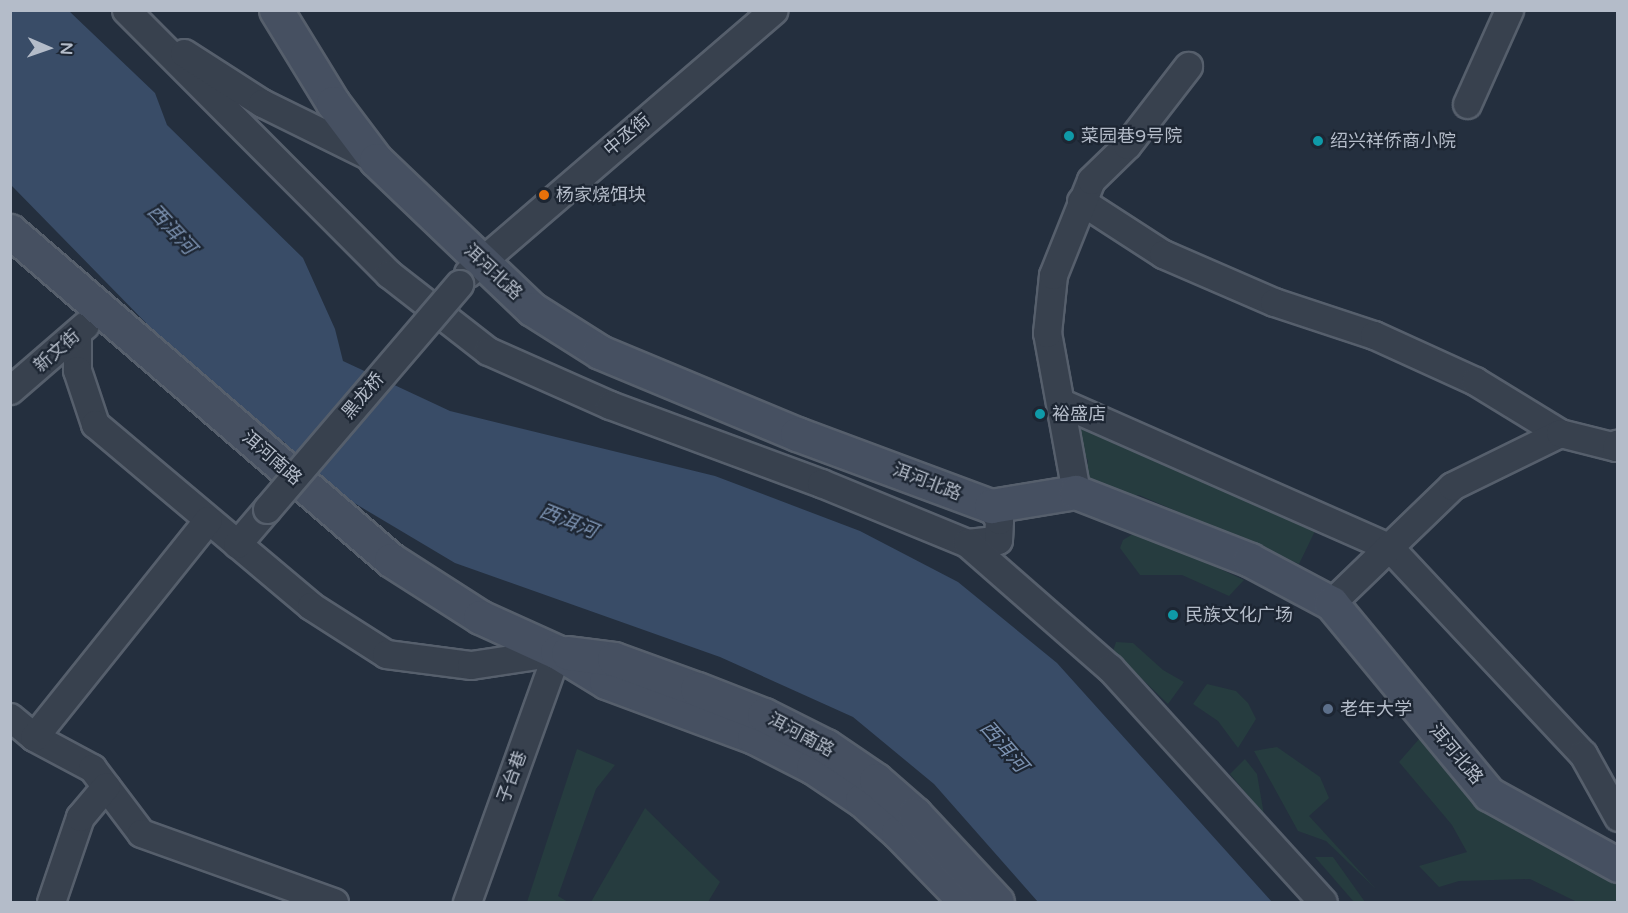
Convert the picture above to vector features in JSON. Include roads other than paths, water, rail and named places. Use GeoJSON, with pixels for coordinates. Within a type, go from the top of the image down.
{"type":"FeatureCollection","features":[{"type":"Feature","properties":{"kind":"main road","name":"洱河北路"},"geometry":{"type":"LineString","coordinates":[[276,10],[333,104],[376,160],[469,272],[600,352],[797,434],[991,506],[1076,492],[1250,560],[1330,603],[1489,794],[1617,865]]}},
{"type":"Feature","properties":{"kind":"main road","name":"洱河南路"},"geometry":{"type":"LineString","coordinates":[[10,231],[391,560],[480,617],[557,652],[606,682],[754,737],[813,767],[891,825],[966,903]]}},
{"type":"Feature","properties":{"kind":"main road","name":"洱河南路"},"geometry":{"type":"LineString","coordinates":[[557,652],[614,659],[764,715],[826,746],[876,780],[915,814],[997,903]]}},
{"type":"Feature","properties":{"kind":"street"},"geometry":{"type":"LineString","coordinates":[[126,10],[389,274],[488,351],[610,405],[821,483],[967,543],[1110,668],[1323,903]]}},
{"type":"Feature","properties":{"kind":"street","name":"中丞街"},"geometry":{"type":"LineString","coordinates":[[469,272],[774,10]]}},
{"type":"Feature","properties":{"kind":"street"},"geometry":{"type":"LineString","coordinates":[[1467,104],[1509,10]]}},
{"type":"Feature","properties":{"kind":"street"},"geometry":{"type":"LineString","coordinates":[[156,39],[205,64],[262,103],[376,160]]}},
{"type":"Feature","properties":{"kind":"street"},"geometry":{"type":"LineString","coordinates":[[1076,492],[1062,403],[1047,333],[1053,275],[1091,180],[1127,145],[1188,66]]}},
{"type":"Feature","properties":{"kind":"street"},"geometry":{"type":"LineString","coordinates":[[1081,201],[1163,254],[1274,302],[1374,335],[1475,381],[1560,433],[1616,447],[1617,443]]}},
{"type":"Feature","properties":{"kind":"street","name":"黑龙桥"},"geometry":{"type":"LineString","coordinates":[[237,544],[469,272]]}},
{"type":"Feature","properties":{"kind":"street","name":"新文街"},"geometry":{"type":"LineString","coordinates":[[10,390],[78,334],[99,308]]}},
{"type":"Feature","properties":{"kind":"street"},"geometry":{"type":"LineString","coordinates":[[78,334],[77,370],[95,424],[311,606],[386,654],[471,665],[557,652]]}},
{"type":"Feature","properties":{"kind":"street"},"geometry":{"type":"LineString","coordinates":[[1062,403],[1389,547],[1583,754],[1617,817]]}},
{"type":"Feature","properties":{"kind":"street"},"geometry":{"type":"LineString","coordinates":[[1330,603],[1452,486],[1560,433]]}},
{"type":"Feature","properties":{"kind":"street"},"geometry":{"type":"LineString","coordinates":[[967,543],[998,540],[999,520],[991,506]]}},
{"type":"Feature","properties":{"kind":"street"},"geometry":{"type":"LineString","coordinates":[[34,737],[208,520]]}},
{"type":"Feature","properties":{"kind":"street","name":"子台巷"},"geometry":{"type":"LineString","coordinates":[[467,903],[557,652]]}},
{"type":"Feature","properties":{"kind":"street"},"geometry":{"type":"LineString","coordinates":[[10,717],[34,737],[92,768],[141,833],[334,903]]}},
{"type":"Feature","properties":{"kind":"street"},"geometry":{"type":"LineString","coordinates":[[51,903],[80,817],[106,786]]}},
{"type":"Feature","properties":{"kind":"water","name":"西洱河"},"geometry":{"type":"Polygon","coordinates":[[[10,11],[69,11],[155,93],[167,125],[303,258],[335,329],[343,361],[450,411],[715,476],[860,531],[958,582],[1057,663],[1272,902],[1038,902],[934,784],[853,717],[720,657],[455,563],[334,491],[283,441],[263,436],[236,415],[11,185],[10,11]]]}},
{"type":"Feature","properties":{"kind":"place","name":"菜园巷9号院"},"geometry":{"type":"Point","coordinates":[1069,136]}},
{"type":"Feature","properties":{"kind":"place","name":"绍兴祥侨商小院"},"geometry":{"type":"Point","coordinates":[1318,141]}},
{"type":"Feature","properties":{"kind":"place","name":"杨家烧饵块"},"geometry":{"type":"Point","coordinates":[544,195]}},
{"type":"Feature","properties":{"kind":"place","name":"裕盛店"},"geometry":{"type":"Point","coordinates":[1040,414]}},
{"type":"Feature","properties":{"kind":"place","name":"民族文化广场"},"geometry":{"type":"Point","coordinates":[1173,615]}},
{"type":"Feature","properties":{"kind":"place","name":"老年大学"},"geometry":{"type":"Point","coordinates":[1328,709]}}]}
